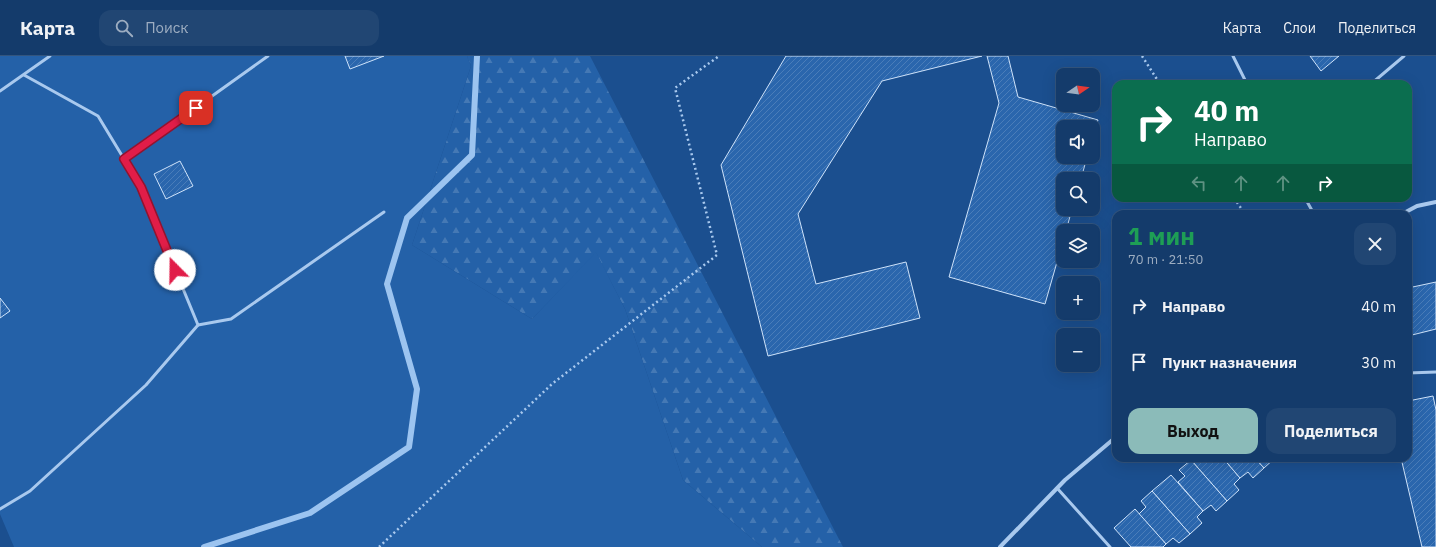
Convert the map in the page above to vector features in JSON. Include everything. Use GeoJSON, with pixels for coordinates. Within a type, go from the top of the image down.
{"type":"FeatureCollection","features":[{"type":"Feature","properties":{"kind":"street"},"geometry":{"type":"LineString","coordinates":[[1410,210],[1418,206],[1436,202]]}},
{"type":"Feature","properties":{"kind":"street"},"geometry":{"type":"LineString","coordinates":[[1000,547],[1057,488],[1112,440]]}},
{"type":"Feature","properties":{"kind":"lane"},"geometry":{"type":"LineString","coordinates":[[0,91],[50,56]]}},
{"type":"Feature","properties":{"kind":"lane"},"geometry":{"type":"LineString","coordinates":[[124,159],[268,56]]}},
{"type":"Feature","properties":{"kind":"lane"},"geometry":{"type":"LineString","coordinates":[[1234,56],[1246,80]]}},
{"type":"Feature","properties":{"kind":"lane"},"geometry":{"type":"LineString","coordinates":[[1376,80],[1404,56]]}},
{"type":"Feature","properties":{"kind":"lane"},"geometry":{"type":"LineString","coordinates":[[24,75],[98,116],[141,187],[198,325]]}},
{"type":"Feature","properties":{"kind":"lane"},"geometry":{"type":"LineString","coordinates":[[0,509],[30,491],[146,385],[198,325],[231,319],[384,212]]}},
{"type":"Feature","properties":{"kind":"lane"},"geometry":{"type":"LineString","coordinates":[[1412,373],[1436,372]]}},
{"type":"Feature","properties":{"kind":"lane"},"geometry":{"type":"LineString","coordinates":[[1057,488],[1110,547]]}},
{"type":"Feature","properties":{"kind":"path"},"geometry":{"type":"LineString","coordinates":[[379,547],[552,384],[717,255],[676,88],[718,56]]}},
{"type":"Feature","properties":{"kind":"path"},"geometry":{"type":"LineString","coordinates":[[1142,56],[1157,80]]}},
{"type":"Feature","properties":{"kind":"green space"},"geometry":{"type":"Polygon","coordinates":[[[0,56],[467,56],[471,66],[412,245],[532,319],[596,252],[625,309],[683,480],[762,547],[14,547],[0,514],[0,56]]]}},
{"type":"Feature","properties":{"kind":"green space"},"geometry":{"type":"Polygon","coordinates":[[[467,56],[590,56],[843,547],[762,547],[683,480],[625,309],[596,253],[532,319],[412,245],[471,66],[467,56]]]}},
{"type":"Feature","properties":{"kind":"building"},"geometry":{"type":"Polygon","coordinates":[[[345,56],[384,56],[350,69],[345,56]]]}},
{"type":"Feature","properties":{"kind":"building"},"geometry":{"type":"Polygon","coordinates":[[[786,56],[982,56],[882,81],[798,214],[816,284],[906,262],[920,318],[768,356],[721,165],[786,56]]]}},
{"type":"Feature","properties":{"kind":"building"},"geometry":{"type":"Polygon","coordinates":[[[987,56],[1008,56],[1018,97],[1056,108],[1056,112],[1070,112],[1098,120],[1056,120],[1056,164],[1085,164],[1083,172],[1056,172],[1056,216],[1070,216],[1068,224],[1056,224],[1056,266],[1045,304],[949,277],[999,103],[987,56]]]}},
{"type":"Feature","properties":{"kind":"building"},"geometry":{"type":"Polygon","coordinates":[[[1310,56],[1339,56],[1321,71],[1310,56]]]}},
{"type":"Feature","properties":{"kind":"building"},"geometry":{"type":"Polygon","coordinates":[[[180,161],[193,186],[166,199],[154,174],[180,161]]]}},
{"type":"Feature","properties":{"kind":"building"},"geometry":{"type":"Polygon","coordinates":[[[1436,282],[1436,329],[1412,335],[1412,287],[1436,282]]]}},
{"type":"Feature","properties":{"kind":"building"},"geometry":{"type":"Polygon","coordinates":[[[0,298],[10,311],[0,318],[0,298]]]}},
{"type":"Feature","properties":{"kind":"building"},"geometry":{"type":"Polygon","coordinates":[[[1433,396],[1436,410],[1436,547],[1422,547],[1402,462],[1412,462],[1412,400],[1433,396]]]}},
{"type":"Feature","properties":{"kind":"building"},"geometry":{"type":"Polygon","coordinates":[[[1189,462],[1193,462],[1227,501],[1216,511],[1211,505],[1203,511],[1178,482],[1185,476],[1179,470],[1189,462]]]}},
{"type":"Feature","properties":{"kind":"building"},"geometry":{"type":"Polygon","coordinates":[[[1193,462],[1226,462],[1240,478],[1234,484],[1239,490],[1227,501],[1193,462]]]}},
{"type":"Feature","properties":{"kind":"building"},"geometry":{"type":"Polygon","coordinates":[[[1226,462],[1259,462],[1264,468],[1253,478],[1248,472],[1240,478],[1226,462]]]}},
{"type":"Feature","properties":{"kind":"building"},"geometry":{"type":"Polygon","coordinates":[[[1259,462],[1271,462],[1264,468],[1259,462]]]}},
{"type":"Feature","properties":{"kind":"building"},"geometry":{"type":"Polygon","coordinates":[[[1171,475],[1203,511],[1197,517],[1202,523],[1190,534],[1152,491],[1171,475]]]}},
{"type":"Feature","properties":{"kind":"building"},"geometry":{"type":"Polygon","coordinates":[[[1152,491],[1190,534],[1179,543],[1173,538],[1166,544],[1139,514],[1146,507],[1141,501],[1152,491]]]}},
{"type":"Feature","properties":{"kind":"building"},"geometry":{"type":"Polygon","coordinates":[[[1135,509],[1166,544],[1163,547],[1131,547],[1114,528],[1135,509]]]}},
{"type":"Feature","properties":{"kind":"waterway"},"geometry":{"type":"LineString","coordinates":[[204,547],[310,513],[409,447],[417,389],[387,284],[407,218],[472,155],[477,56]]}},
{"type":"Feature","properties":{"kind":"route"},"geometry":{"type":"LineString","coordinates":[[175,270],[141,187],[124,159],[196,108]]}}]}
